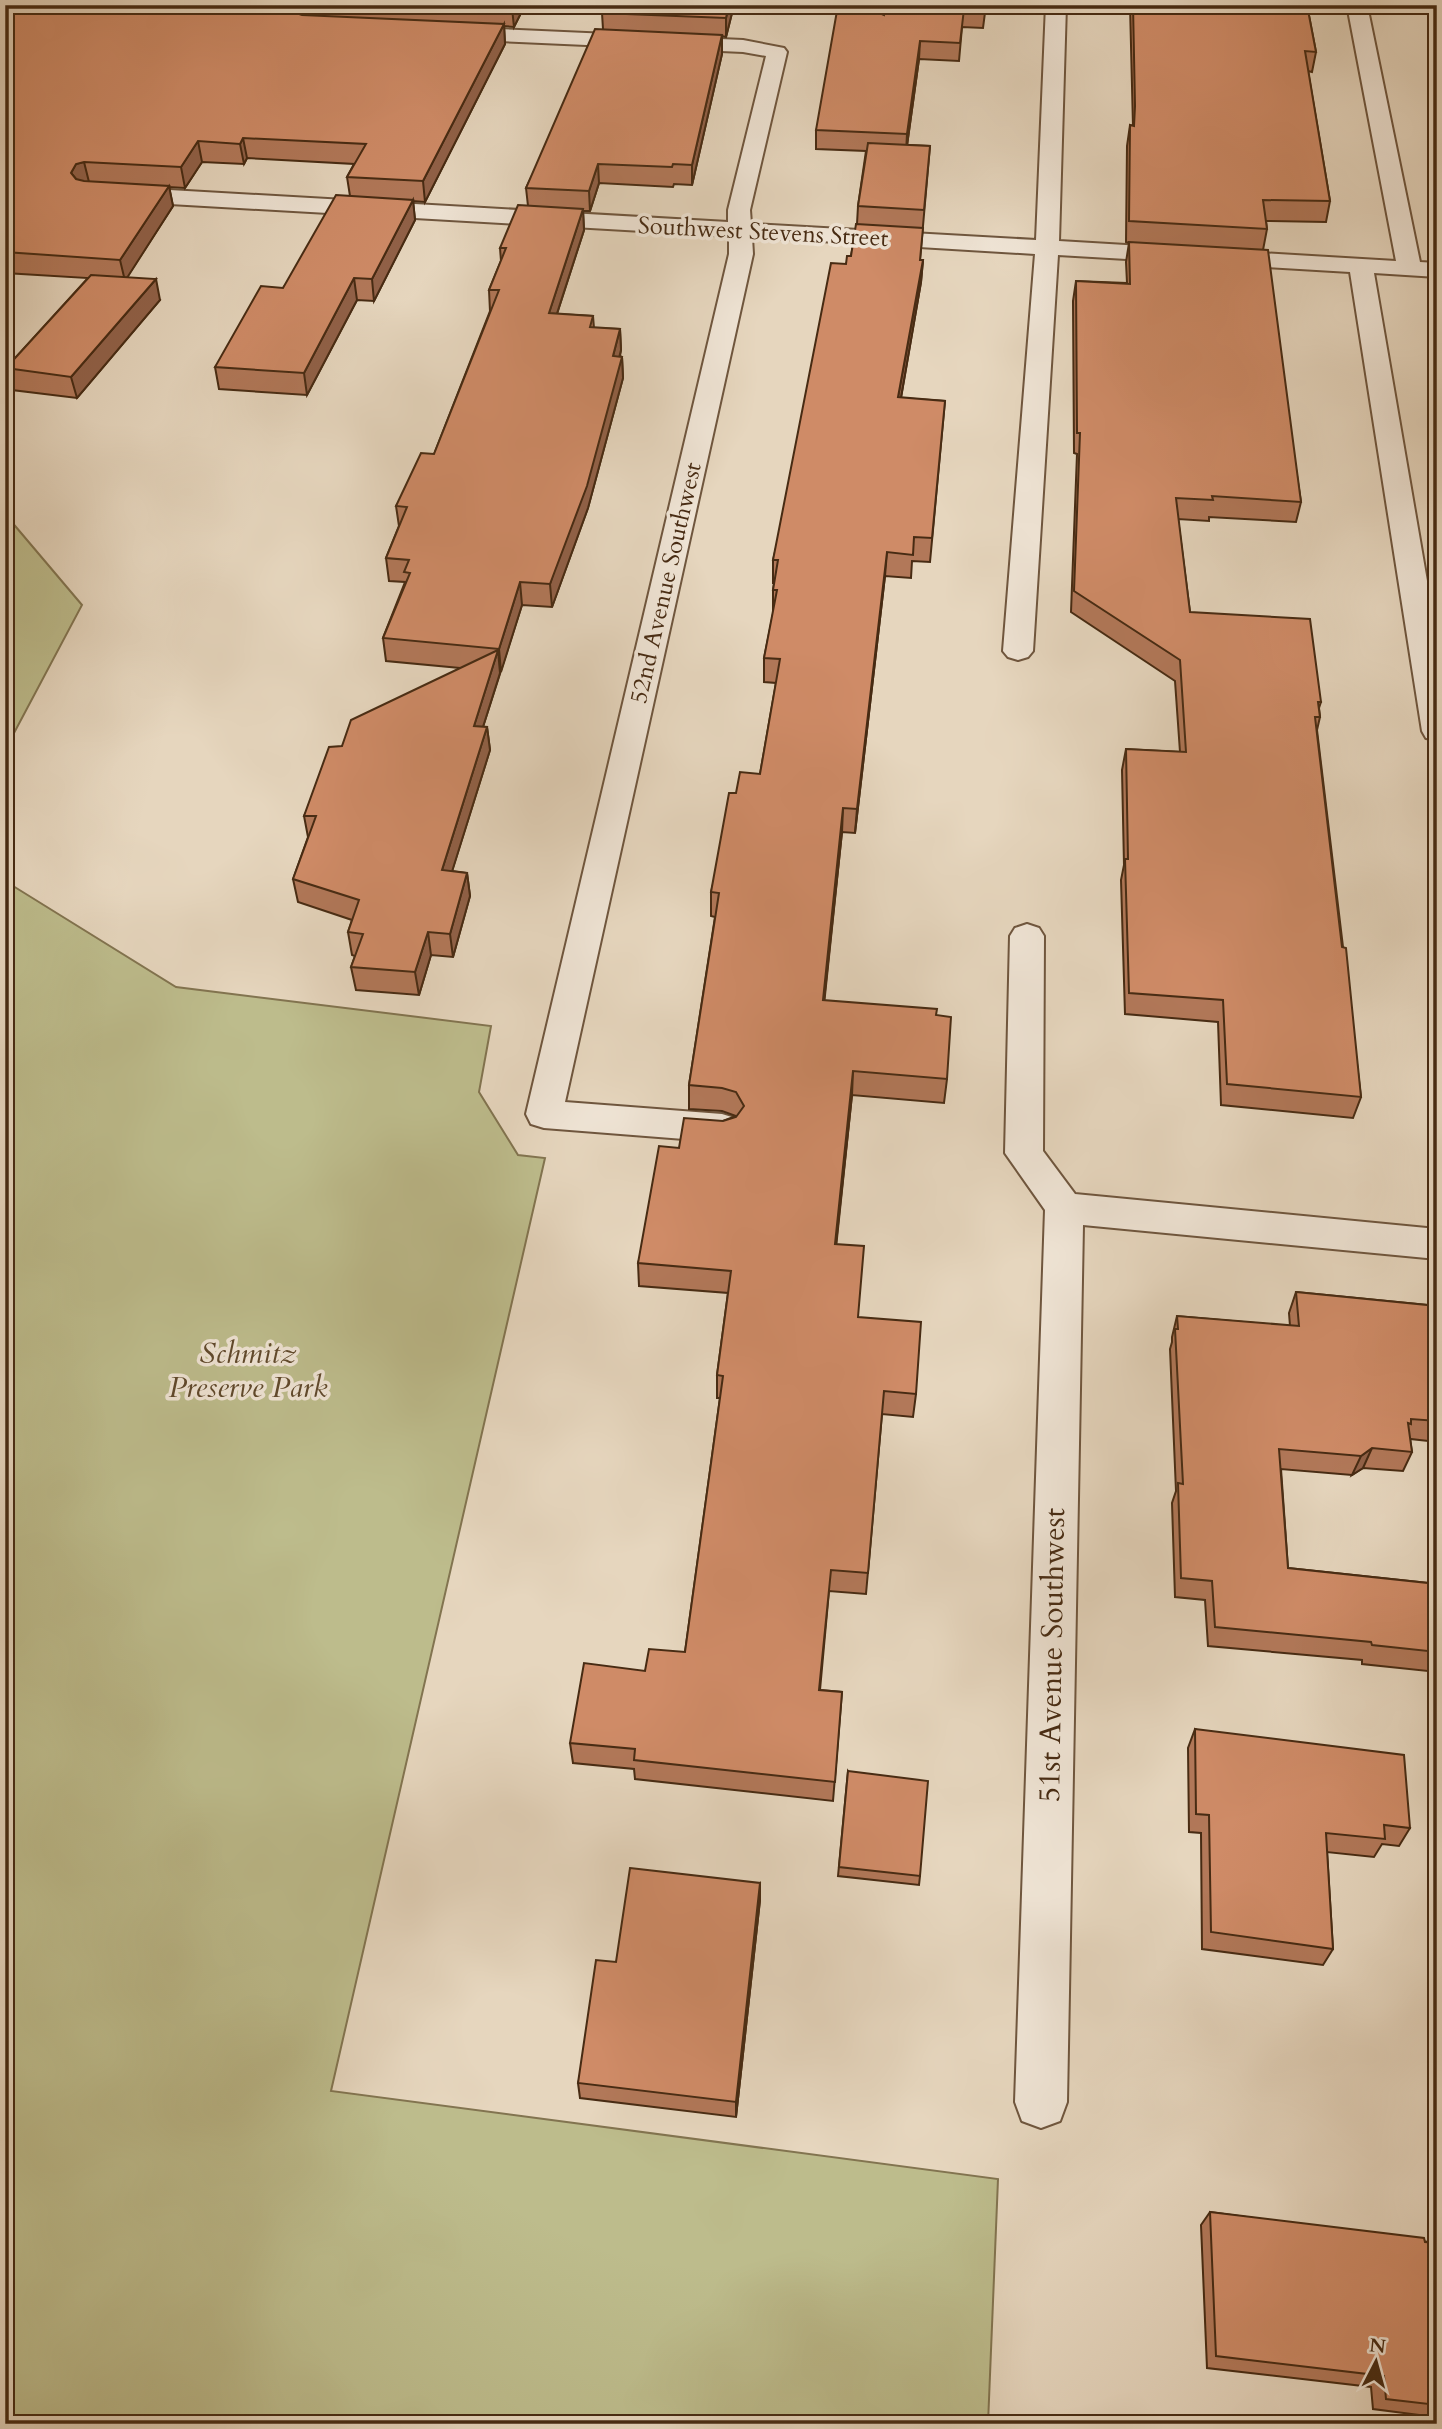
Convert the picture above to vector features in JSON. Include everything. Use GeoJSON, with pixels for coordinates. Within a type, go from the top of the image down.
{"type":"FeatureCollection","features":[{"type":"Feature","properties":{"kind":"street"},"geometry":{"type":"LineString","coordinates":[[1018,652],[1047,247],[1056,5]]}},
{"type":"Feature","properties":{"kind":"street"},"geometry":{"type":"LineString","coordinates":[[1357,5],[1409,268]]}},
{"type":"Feature","properties":{"kind":"street","name":"52nd Avenue Southwest"},"geometry":{"type":"LineString","coordinates":[[428,32],[743,47],[776,51],[739,211],[741,254],[544,1114],[722,1128]]}},
{"type":"Feature","properties":{"kind":"street","name":"Southwest Stevens Street"},"geometry":{"type":"LineString","coordinates":[[96,193],[1437,270]]}},
{"type":"Feature","properties":{"kind":"street"},"geometry":{"type":"LineString","coordinates":[[1361,266],[1437,731]]}},
{"type":"Feature","properties":{"kind":"street"},"geometry":{"type":"LineString","coordinates":[[1027,936],[1024,1153],[1064,1208],[1437,1244]]}},
{"type":"Feature","properties":{"kind":"street","name":"51st Avenue Southwest"},"geometry":{"type":"LineString","coordinates":[[1041,2102],[1064,1208]]}},
{"type":"Feature","properties":{"kind":"green space"},"geometry":{"type":"Polygon","coordinates":[[[5,514],[82,605],[5,750],[5,514]]]}},
{"type":"Feature","properties":{"kind":"green space","name":"Schmitz Preserve Park"},"geometry":{"type":"Polygon","coordinates":[[[5,881],[176,987],[491,1026],[479,1092],[518,1155],[545,1158],[331,2091],[998,2179],[988,2424],[5,2424],[5,881]]]}},
{"type":"Feature","properties":{"kind":"building"},"geometry":{"type":"Polygon","coordinates":[[[5,5],[290,5],[293,12],[302,15],[504,24],[423,181],[347,177],[366,144],[243,138],[240,144],[198,141],[181,167],[84,162],[76,164],[71,173],[76,179],[84,181],[169,186],[120,260],[5,252],[5,5]]]}},
{"type":"Feature","properties":{"kind":"building"},"geometry":{"type":"Polygon","coordinates":[[[459,5],[514,5],[512,8],[459,5]]]}},
{"type":"Feature","properties":{"kind":"building"},"geometry":{"type":"Polygon","coordinates":[[[605,5],[729,5],[726,18],[602,13],[605,5]]]}},
{"type":"Feature","properties":{"kind":"building"},"geometry":{"type":"Polygon","coordinates":[[[838,5],[862,5],[884,15],[886,5],[986,5],[985,10],[964,9],[960,43],[920,41],[907,134],[816,130],[838,5]]]}},
{"type":"Feature","properties":{"kind":"building"},"geometry":{"type":"Polygon","coordinates":[[[1133,5],[1307,5],[1316,52],[1305,51],[1330,201],[1263,200],[1267,229],[1129,221],[1130,125],[1134,126],[1135,106],[1133,5]]]}},
{"type":"Feature","properties":{"kind":"building"},"geometry":{"type":"Polygon","coordinates":[[[595,29],[722,35],[692,165],[673,164],[672,167],[598,164],[589,191],[526,188],[595,29]]]}},
{"type":"Feature","properties":{"kind":"building"},"geometry":{"type":"Polygon","coordinates":[[[868,143],[930,146],[924,210],[858,206],[868,143]]]}},
{"type":"Feature","properties":{"kind":"building"},"geometry":{"type":"Polygon","coordinates":[[[336,195],[413,200],[372,279],[354,278],[304,373],[215,367],[261,286],[283,288],[336,195]]]}},
{"type":"Feature","properties":{"kind":"building"},"geometry":{"type":"Polygon","coordinates":[[[518,205],[583,209],[549,313],[593,316],[590,327],[620,329],[613,356],[622,357],[587,486],[550,584],[520,582],[499,649],[383,638],[410,573],[404,572],[409,560],[386,558],[407,507],[396,506],[421,453],[434,454],[499,290],[489,290],[506,248],[500,248],[518,205]]]}},
{"type":"Feature","properties":{"kind":"building"},"geometry":{"type":"Polygon","coordinates":[[[856,224],[923,228],[920,260],[923,260],[898,397],[945,401],[932,538],[914,537],[913,555],[887,552],[857,809],[843,808],[823,1000],[937,1009],[936,1015],[951,1017],[947,1079],[853,1071],[835,1244],[864,1246],[858,1317],[921,1322],[916,1394],[884,1391],[868,1573],[831,1570],[819,1690],[842,1692],[835,1782],[634,1760],[635,1749],[570,1743],[584,1663],[645,1671],[649,1649],[685,1652],[723,1376],[717,1375],[731,1271],[638,1263],[659,1146],[679,1148],[684,1118],[723,1121],[736,1117],[744,1106],[736,1092],[689,1085],[719,893],[711,892],[729,793],[736,793],[740,772],[760,774],[780,659],[764,658],[777,590],[773,590],[778,560],[773,560],[831,263],[846,264],[847,256],[851,256],[856,224]]]}},
{"type":"Feature","properties":{"kind":"building"},"geometry":{"type":"Polygon","coordinates":[[[1129,242],[1268,250],[1301,502],[1212,496],[1213,500],[1176,498],[1190,612],[1310,619],[1321,702],[1318,702],[1320,717],[1315,717],[1342,947],[1346,948],[1361,1097],[1227,1084],[1223,1000],[1129,993],[1125,859],[1128,859],[1126,749],[1186,752],[1180,660],[1074,591],[1080,433],[1077,433],[1076,281],[1130,284],[1129,242]]]}},
{"type":"Feature","properties":{"kind":"building"},"geometry":{"type":"Polygon","coordinates":[[[91,275],[156,279],[71,377],[6,368],[91,275]]]}},
{"type":"Feature","properties":{"kind":"building"},"geometry":{"type":"Polygon","coordinates":[[[498,650],[474,726],[487,727],[442,870],[467,873],[450,934],[428,932],[415,972],[351,967],[363,934],[348,932],[359,900],[293,879],[316,816],[304,816],[329,747],[342,746],[351,720],[498,650]]]}},
{"type":"Feature","properties":{"kind":"building"},"geometry":{"type":"Polygon","coordinates":[[[1296,1292],[1437,1306],[1437,1421],[1411,1419],[1411,1424],[1408,1423],[1412,1452],[1372,1448],[1361,1456],[1279,1449],[1288,1568],[1437,1584],[1437,1652],[1372,1645],[1371,1642],[1215,1627],[1212,1581],[1181,1578],[1178,1483],[1183,1484],[1175,1329],[1178,1329],[1177,1316],[1299,1326],[1296,1292]]]}},
{"type":"Feature","properties":{"kind":"building"},"geometry":{"type":"Polygon","coordinates":[[[1195,1729],[1404,1755],[1410,1828],[1384,1825],[1385,1839],[1326,1833],[1333,1949],[1211,1932],[1209,1815],[1196,1814],[1195,1729]]]}},
{"type":"Feature","properties":{"kind":"building"},"geometry":{"type":"Polygon","coordinates":[[[848,1771],[928,1781],[920,1876],[839,1867],[848,1771]]]}},
{"type":"Feature","properties":{"kind":"building"},"geometry":{"type":"Polygon","coordinates":[[[630,1868],[760,1883],[736,2102],[578,2083],[596,1960],[616,1962],[630,1868]]]}},
{"type":"Feature","properties":{"kind":"building"},"geometry":{"type":"Polygon","coordinates":[[[1210,2212],[1424,2238],[1425,2242],[1437,2243],[1437,2405],[1386,2399],[1384,2376],[1216,2356],[1210,2212]]]}}]}
